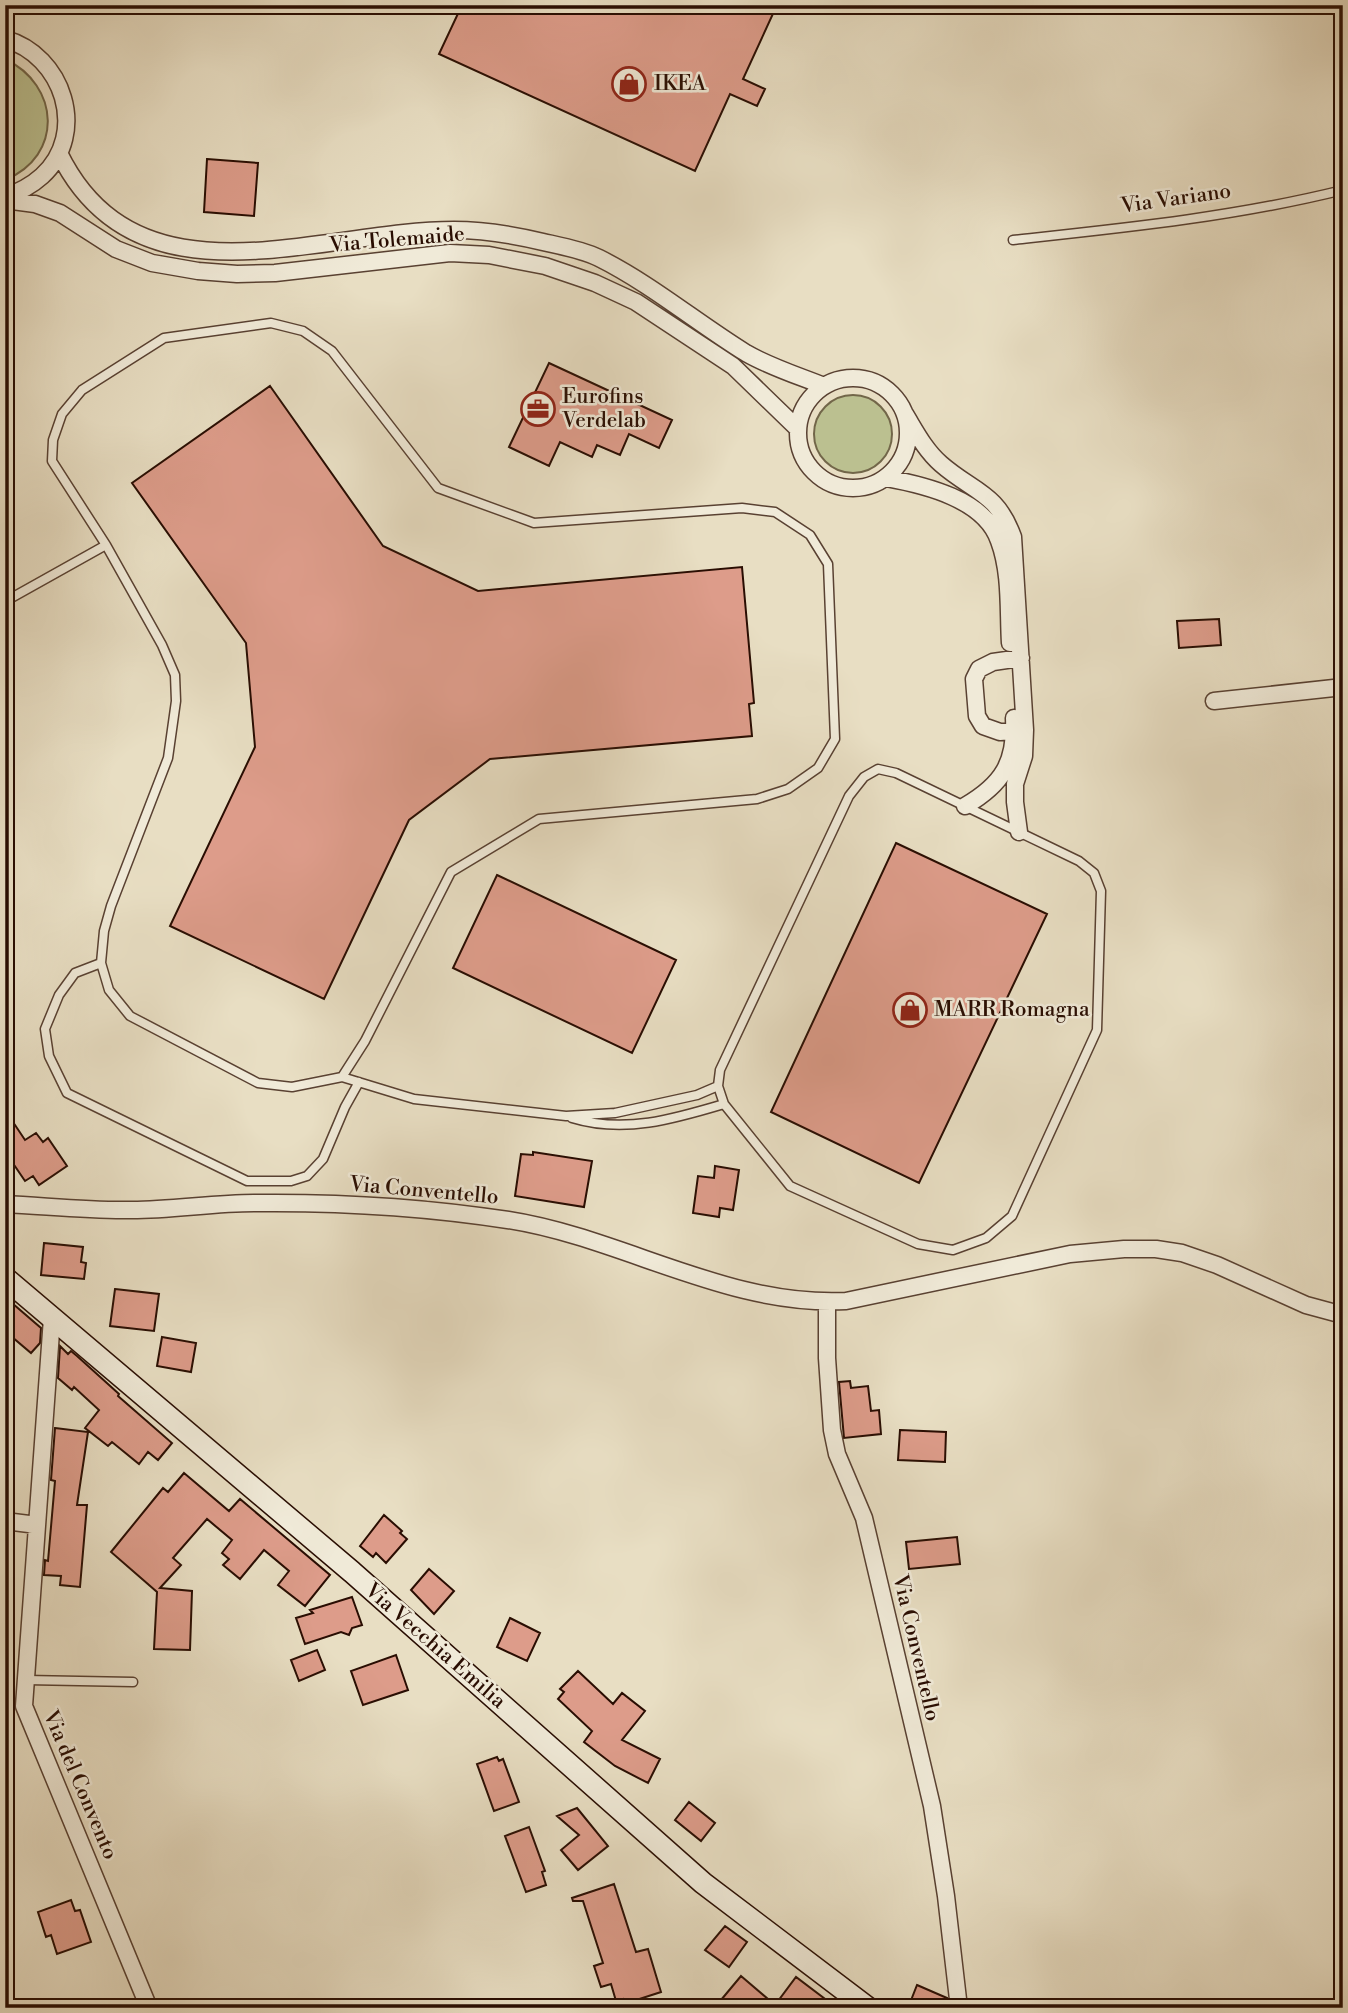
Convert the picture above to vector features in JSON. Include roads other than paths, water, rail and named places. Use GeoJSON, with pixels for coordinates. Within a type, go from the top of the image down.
{"type":"FeatureCollection","features":[{"type":"Feature","properties":{"kind":"street","name":"Via Tolemaide"},"geometry":{"type":"LineString","coordinates":[[5,39],[18,42],[40,57],[56,77],[65,102],[66,128],[59,153],[44,175],[24,191],[5,199]]}},
{"type":"Feature","properties":{"kind":"street","name":"Via Tolemaide"},"geometry":{"type":"LineString","coordinates":[[59,153],[71,178],[102,211],[150,239],[202,251],[244,253],[453,230],[543,242],[597,257],[656,292],[748,355],[824,387]]}},
{"type":"Feature","properties":{"kind":"street","name":"Via Tolemaide"},"geometry":{"type":"LineString","coordinates":[[5,199],[35,204],[60,213],[116,249],[152,263],[198,271],[275,273],[450,253],[489,255],[545,266],[595,283],[636,302],[733,366],[798,429]]}},
{"type":"Feature","properties":{"kind":"street"},"geometry":{"type":"LineString","coordinates":[[905,414],[909,432],[906,450],[898,466],[886,478],[870,486],[852,489],[834,485],[819,477],[807,463],[800,447],[798,429],[802,412],[811,398],[824,387],[845,379],[872,381],[897,399],[921,441],[938,461],[958,478],[990,498],[1007,518],[1013,537],[1016,658],[1024,756],[1015,784],[1019,832]]}},
{"type":"Feature","properties":{"kind":"street"},"geometry":{"type":"LineString","coordinates":[[886,478],[923,485],[958,500],[986,518],[999,539],[1007,571],[1016,658]]}},
{"type":"Feature","properties":{"kind":"street"},"geometry":{"type":"LineString","coordinates":[[1016,658],[993,662],[979,669],[974,679],[976,716],[983,726],[1000,732],[1020,731]]}},
{"type":"Feature","properties":{"kind":"street"},"geometry":{"type":"LineString","coordinates":[[1214,701],[1343,687]]}},
{"type":"Feature","properties":{"kind":"street"},"geometry":{"type":"LineString","coordinates":[[965,806],[981,797],[999,781],[1012,757],[1020,731]]}},
{"type":"Feature","properties":{"kind":"street","name":"Via Conventello"},"geometry":{"type":"LineString","coordinates":[[5,1204],[132,1210],[252,1203],[431,1209],[512,1221],[570,1236],[732,1289],[812,1303],[846,1301],[1070,1254],[1156,1249],[1182,1253],[1217,1265],[1306,1305],[1343,1315]]}},
{"type":"Feature","properties":{"kind":"street","name":"Via Vecchia Emilia"},"geometry":{"type":"LineString","coordinates":[[5,1278],[352,1573],[704,1883],[868,2008]]}},
{"type":"Feature","properties":{"kind":"street","name":"Via Conventello"},"geometry":{"type":"LineString","coordinates":[[827,1302],[827,1370],[832,1430],[837,1454],[864,1518],[932,1806],[959,2008]]}},
{"type":"Feature","properties":{"kind":"street","name":"Via del Convento"},"geometry":{"type":"LineString","coordinates":[[52,1318],[24,1706],[149,2008]]}},
{"type":"Feature","properties":{"kind":"street"},"geometry":{"type":"LineString","coordinates":[[5,1521],[37,1525]]}},
{"type":"Feature","properties":{"kind":"lane","name":"Via Variano"},"geometry":{"type":"LineString","coordinates":[[1013,240],[1174,223],[1286,204],[1343,190]]}},
{"type":"Feature","properties":{"kind":"lane"},"geometry":{"type":"LineString","coordinates":[[342,1077],[365,1041],[451,872],[539,819],[757,799],[788,789],[818,768],[835,739],[828,564],[810,535],[775,512],[742,508],[534,523],[438,488],[332,351],[303,331],[271,323],[164,338],[82,390],[62,414],[53,440],[52,461],[106,545],[162,645],[175,675],[176,701],[168,758],[111,906],[104,931],[101,963],[109,990],[131,1016],[258,1083],[292,1087],[342,1077],[414,1100],[566,1116],[615,1113],[697,1095],[718,1086]]}},
{"type":"Feature","properties":{"kind":"lane"},"geometry":{"type":"LineString","coordinates":[[5,598],[13,597],[106,545]]}},
{"type":"Feature","properties":{"kind":"lane"},"geometry":{"type":"LineString","coordinates":[[878,769],[897,774],[965,806],[1079,861],[1094,873],[1101,891],[1097,1030],[1012,1216],[986,1238],[953,1250],[918,1244],[790,1186],[724,1104],[718,1086],[720,1070],[849,796],[864,777],[878,769]]}},
{"type":"Feature","properties":{"kind":"lane"},"geometry":{"type":"LineString","coordinates":[[101,963],[75,973],[59,995],[45,1030],[49,1056],[67,1093],[247,1181],[291,1181],[307,1176],[323,1159],[359,1082]]}},
{"type":"Feature","properties":{"kind":"lane"},"geometry":{"type":"LineString","coordinates":[[566,1116],[592,1125],[635,1126],[724,1104]]}},
{"type":"Feature","properties":{"kind":"lane"},"geometry":{"type":"LineString","coordinates":[[26,1680],[133,1682]]}},
{"type":"Feature","properties":{"kind":"place","name":"IKEA"},"geometry":{"type":"Point","coordinates":[629,84]}},
{"type":"Feature","properties":{"kind":"place","name":"Eurofins Verdelab"},"geometry":{"type":"Point","coordinates":[538,409]}},
{"type":"Feature","properties":{"kind":"place","name":"MARR Romagna"},"geometry":{"type":"Point","coordinates":[910,1010]}}]}
